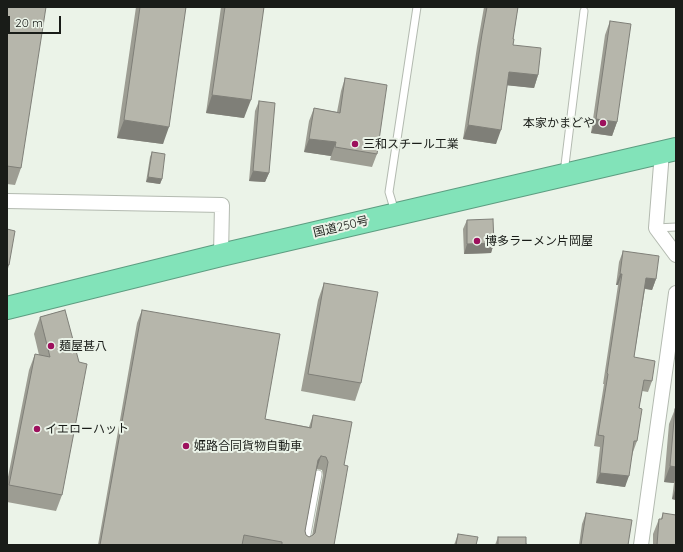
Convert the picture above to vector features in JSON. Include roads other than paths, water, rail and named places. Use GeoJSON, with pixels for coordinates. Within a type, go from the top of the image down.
{"type":"FeatureCollection","features":[{"type":"Feature","properties":{"kind":"highway","name":"国道250号"},"geometry":{"type":"LineString","coordinates":[[7,308],[221,255],[669,150]]}},
{"type":"Feature","properties":{"kind":"street"},"geometry":{"type":"LineString","coordinates":[[669,150],[656,228],[676,255]]}},
{"type":"Feature","properties":{"kind":"street"},"geometry":{"type":"LineString","coordinates":[[7,201],[222,205],[221,255]]}},
{"type":"Feature","properties":{"kind":"street"},"geometry":{"type":"LineString","coordinates":[[641,545],[676,294]]}},
{"type":"Feature","properties":{"kind":"lane"},"geometry":{"type":"LineString","coordinates":[[396,214],[389,192],[417,7]]}},
{"type":"Feature","properties":{"kind":"lane"},"geometry":{"type":"LineString","coordinates":[[564,175],[584,11]]}},
{"type":"Feature","properties":{"kind":"lane"},"geometry":{"type":"LineString","coordinates":[[656,228],[676,227]]}},
{"type":"Feature","properties":{"kind":"lane"},"geometry":{"type":"LineString","coordinates":[[305,545],[318,474]]}},
{"type":"Feature","properties":{"kind":"place","name":"本家かまどや"},"geometry":{"type":"Point","coordinates":[603,123]}},
{"type":"Feature","properties":{"kind":"place","name":"三和スチール工業"},"geometry":{"type":"Point","coordinates":[355,144]}},
{"type":"Feature","properties":{"kind":"place","name":"博多ラーメン片岡屋"},"geometry":{"type":"Point","coordinates":[477,241]}},
{"type":"Feature","properties":{"kind":"place","name":"麺屋甚八"},"geometry":{"type":"Point","coordinates":[51,346]}},
{"type":"Feature","properties":{"kind":"place","name":"イエローハット"},"geometry":{"type":"Point","coordinates":[37,429]}},
{"type":"Feature","properties":{"kind":"place","name":"姫路合同貨物自動車"},"geometry":{"type":"Point","coordinates":[186,446]}}]}
